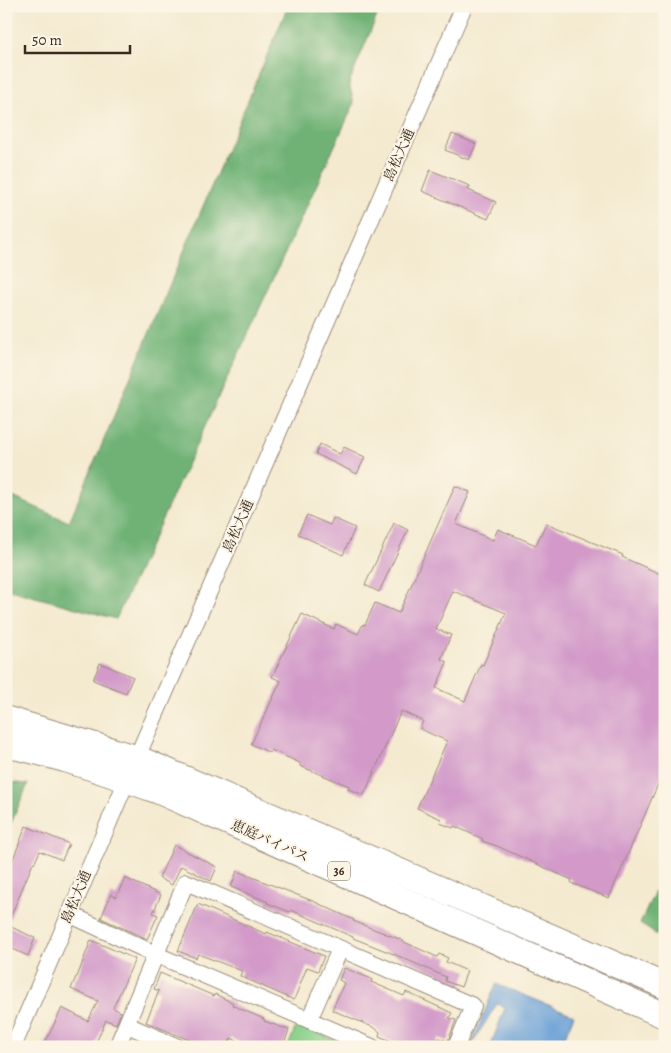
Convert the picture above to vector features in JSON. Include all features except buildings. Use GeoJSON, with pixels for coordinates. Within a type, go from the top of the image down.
{"type":"FeatureCollection","features":[{"type":"Feature","properties":{"kind":"highway","name":"恵庭バイパス"},"geometry":{"type":"LineString","coordinates":[[7,718],[137,758],[665,986]]}},
{"type":"Feature","properties":{"kind":"highway","name":"恵庭バイパス"},"geometry":{"type":"LineString","coordinates":[[6,745],[35,750],[158,791],[665,1016]]}},
{"type":"Feature","properties":{"kind":"street","name":"島松大通"},"geometry":{"type":"LineString","coordinates":[[13,1047],[127,780],[464,6]]}},
{"type":"Feature","properties":{"kind":"street"},"geometry":{"type":"LineString","coordinates":[[117,1047],[186,882],[473,1006],[456,1047]]}},
{"type":"Feature","properties":{"kind":"street"},"geometry":{"type":"LineString","coordinates":[[69,914],[157,955],[372,1047]]}},
{"type":"Feature","properties":{"kind":"street"},"geometry":{"type":"LineString","coordinates":[[309,1020],[340,949]]}},
{"type":"Feature","properties":{"kind":"street"},"geometry":{"type":"LineString","coordinates":[[127,1025],[178,1047]]}},
{"type":"Feature","properties":{"kind":"green space"},"geometry":{"type":"Polygon","coordinates":[[[288,6],[381,6],[349,83],[354,104],[116,619],[6,589],[6,494],[69,522],[288,6]]]}},
{"type":"Feature","properties":{"kind":"green space"},"geometry":{"type":"Polygon","coordinates":[[[6,782],[28,784],[6,835],[6,782]]]}},
{"type":"Feature","properties":{"kind":"green space"},"geometry":{"type":"Polygon","coordinates":[[[665,869],[665,940],[640,924],[665,869]]]}},
{"type":"Feature","properties":{"kind":"green space"},"geometry":{"type":"Polygon","coordinates":[[[297,1024],[350,1047],[288,1047],[297,1024]]]}},
{"type":"Feature","properties":{"kind":"water"},"geometry":{"type":"Polygon","coordinates":[[[496,984],[574,1015],[561,1047],[490,1047],[505,1008],[497,1004],[470,1047],[496,984]]]}}]}
